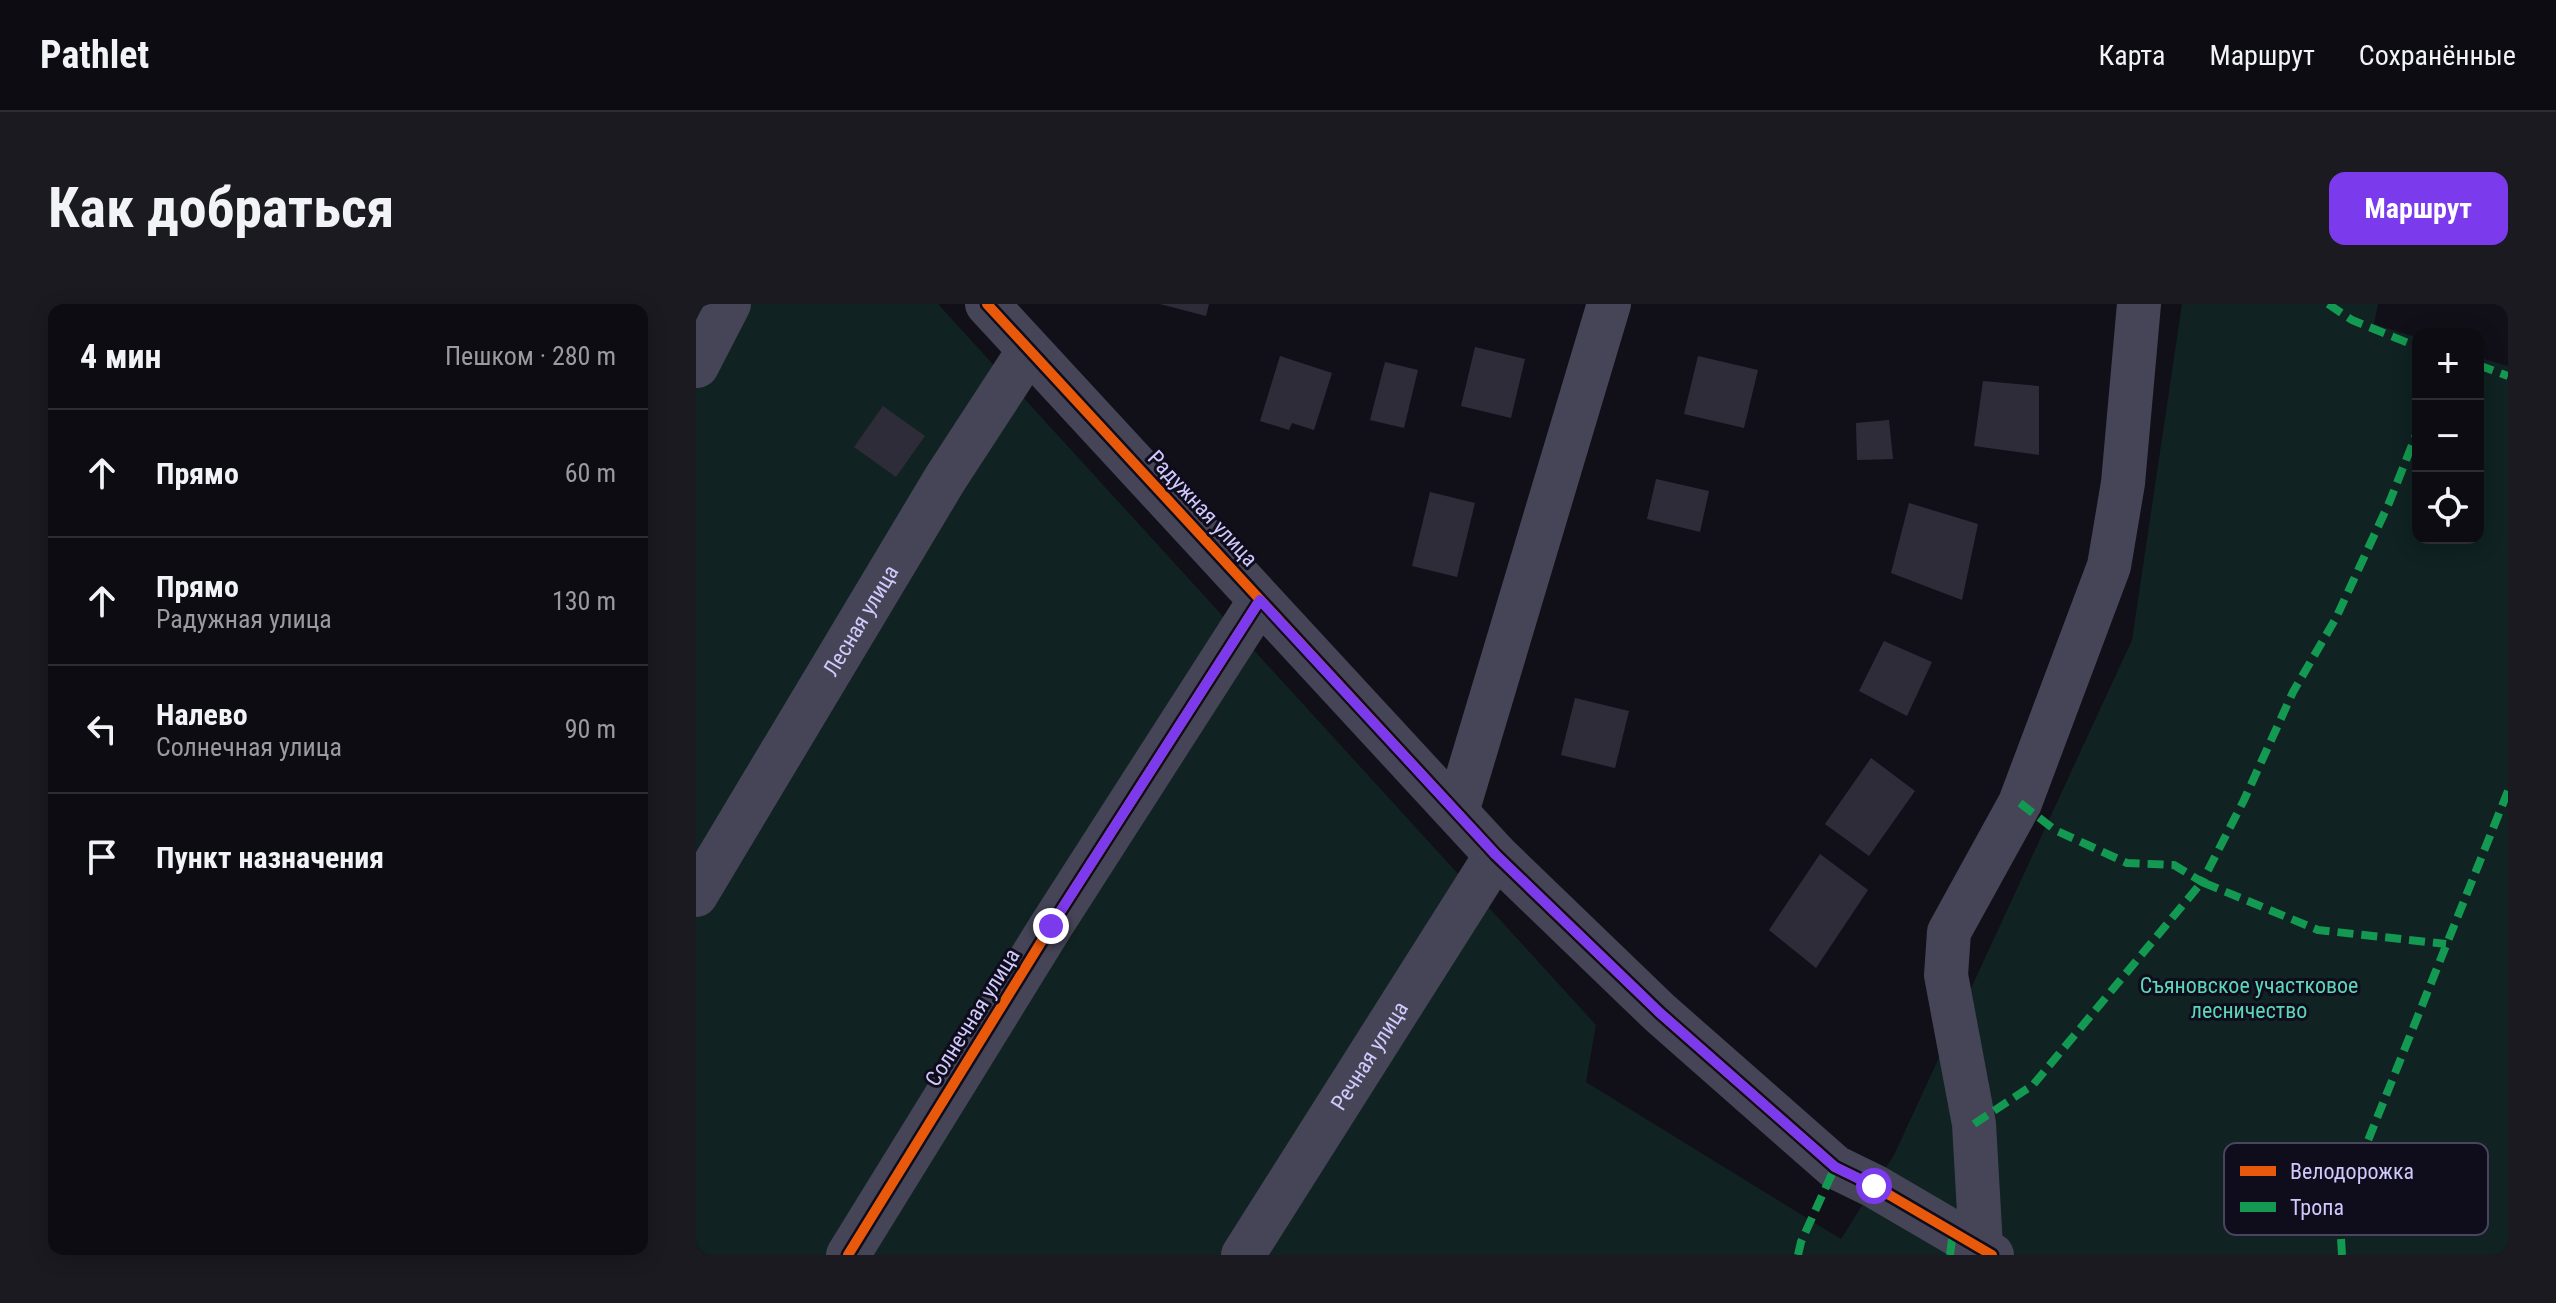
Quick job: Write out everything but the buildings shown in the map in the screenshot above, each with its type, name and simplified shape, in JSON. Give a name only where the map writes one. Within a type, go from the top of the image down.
[{"type":"street","points":[[697,366],[729,304]]},
{"type":"street","name":"Радужная улица","points":[[987,304],[1496,855],[1660,1013],[1835,1167],[1986,1251]]},
{"type":"street","points":[[1457,812],[1609,304]]},
{"type":"street","points":[[1986,1251],[1974,1124],[1946,975],[1949,932],[2020,803],[2109,566],[2123,483],[2139,304]]},
{"type":"street","name":"Лесная улица","points":[[696,895],[945,479],[1029,350]]},
{"type":"street","name":"Солнечная улица","points":[[848,1255],[1051,926],[1260,600]]},
{"type":"street","name":"Речная улица","points":[[1243,1255],[1496,855]]},
{"type":"green space","name":"Съяновское участковое лесничество","points":[[696,304],[938,304],[1596,1025],[1586,1082],[1841,1239],[1894,1155],[2132,640],[2182,304],[2378,304],[2374,324],[2412,336],[2412,544],[2484,544],[2484,359],[2508,366],[2508,1255],[696,1255]]},
{"type":"marked path","points":[[2328,304],[2352,320],[2412,345]]},
{"type":"marked path","points":[[2484,367],[2508,376]]},
{"type":"marked path","points":[[2020,803],[2055,830],[2127,863],[2174,865],[2202,882],[2244,800],[2293,692],[2336,618],[2412,445]]},
{"type":"marked path","points":[[2367,1143],[2508,791]]},
{"type":"marked path","points":[[1974,1124],[2033,1085],[2202,882],[2318,930],[2446,944]]},
{"type":"marked path","points":[[1798,1255],[1835,1167]]},
{"type":"marked path","points":[[1950,1255],[1953,1231]]},
{"type":"marked path","points":[[2341,1235],[2342,1255]]},
{"type":"cycle path","points":[[987,304],[1496,855],[1660,1013],[1835,1167],[1874,1186],[1992,1255]]},
{"type":"cycle path","points":[[848,1255],[1051,926],[1260,600]]},
{"type":"route","points":[[1051,926],[1260,600],[1496,855],[1660,1013],[1835,1167],[1874,1186]]}]
